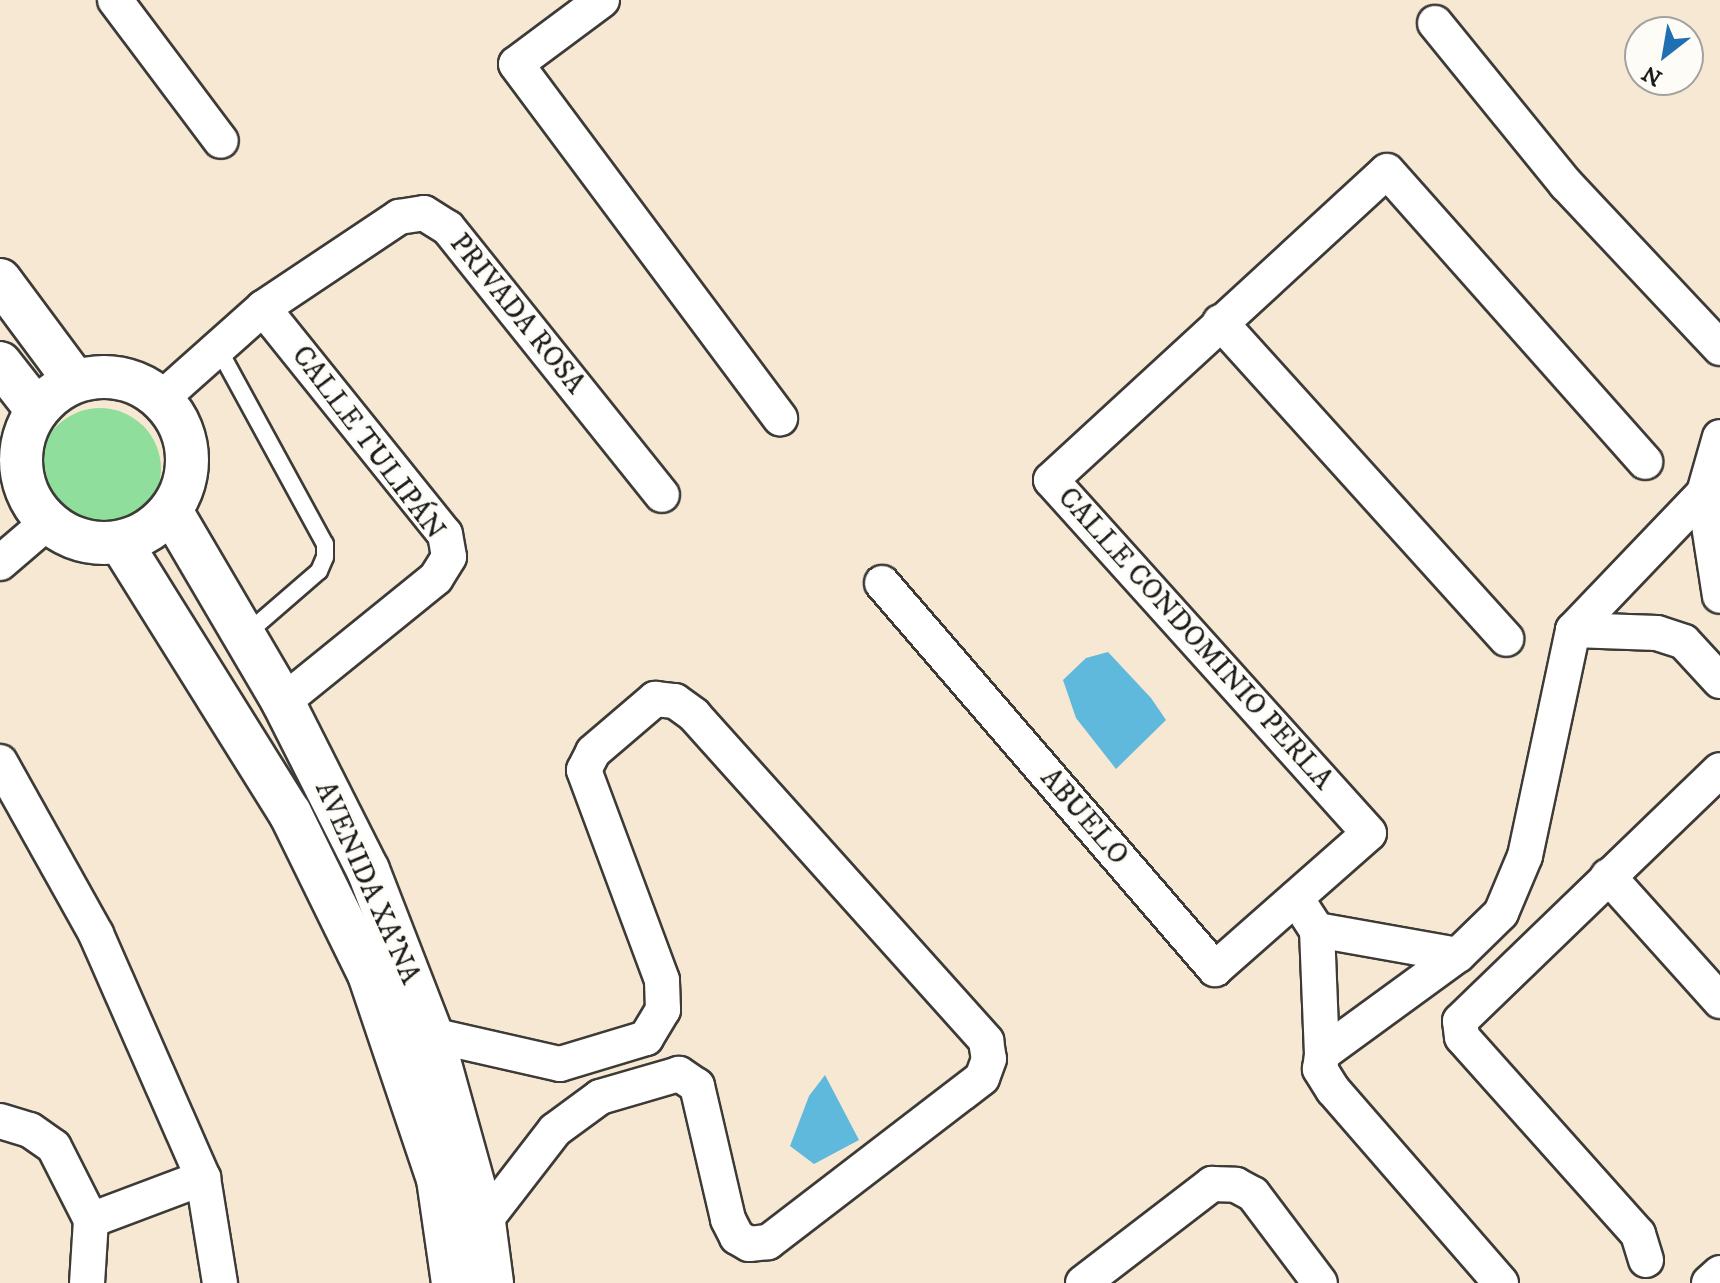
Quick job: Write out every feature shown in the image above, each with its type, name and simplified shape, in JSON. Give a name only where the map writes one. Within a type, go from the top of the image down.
[{"type":"street","points":[[115,0],[221,141]]},
{"type":"street","points":[[602,0],[516,64],[780,418]]},
{"type":"street","points":[[1435,23],[1566,184],[1720,348]]},
{"type":"street","name":"CALLE CONDOMINIO PERLA","points":[[1296,898],[1369,833],[1051,480],[1387,171],[1645,462]]},
{"type":"street","name":"PRIVADA ROSA","points":[[161,399],[263,308],[399,217],[424,213],[448,228],[662,495]]},
{"type":"street","points":[[0,280],[75,381]]},
{"type":"street","name":"CALLE TULIPÁN","points":[[263,308],[445,534],[449,557],[436,578],[283,702]]},
{"type":"street","points":[[1220,322],[1506,639]]},
{"type":"street","points":[[0,363],[37,410]]},
{"type":"street","points":[[99,377],[132,382],[161,399],[184,433],[187,473],[171,511],[149,532],[121,543],[84,543],[49,521],[25,491],[20,449],[37,410],[50,396],[75,381],[99,377]]},
{"type":"street","points":[[1720,437],[1704,493],[1720,596]]},
{"type":"street","points":[[1322,1054],[1458,955],[1501,913],[1525,856],[1573,630],[1704,493]]},
{"type":"street","name":"AVENIDA XA'NA","points":[[171,511],[283,702],[368,870],[432,1035],[484,1222],[492,1283]]},
{"type":"street","points":[[0,563],[49,521]]},
{"type":"street","name":"AVENIDA XA'NA","points":[[121,543],[290,813],[369,974],[438,1179],[453,1283]]},
{"type":"street","name":"ABUELO","points":[[882,583],[1215,969],[1296,898]]},
{"type":"street","points":[[1573,630],[1657,633],[1684,642],[1720,681]]},
{"type":"street","points":[[432,1035],[560,1064],[646,1038],[663,1010],[662,980],[584,770],[593,752],[655,699],[675,701],[694,715],[986,1041],[989,1059],[982,1078],[768,1242],[749,1244],[737,1237],[728,1219],[697,1086],[679,1074],[600,1097],[555,1130],[484,1222]]},
{"type":"street","points":[[0,762],[96,934],[203,1178],[220,1283]]},
{"type":"street","points":[[1646,1260],[1638,1234],[1462,1037],[1460,1021],[1720,770]]},
{"type":"street","points":[[1608,876],[1720,1001]]},
{"type":"street","points":[[1296,898],[1317,930],[1320,1069],[1333,1090],[1501,1283]]},
{"type":"street","points":[[1317,930],[1458,955]]},
{"type":"street","points":[[609,1049],[620,1091]]},
{"type":"street","points":[[0,1121],[30,1130],[54,1147],[91,1220],[87,1283]]},
{"type":"street","points":[[91,1220],[203,1178]]},
{"type":"street","points":[[1083,1283],[1212,1184],[1236,1185],[1253,1194],[1320,1283]]},
{"type":"street","points":[[1709,1283],[1720,1273]]},
{"type":"lane","points":[[218,348],[325,544],[325,557],[319,571],[244,636]]},
{"type":"green space","points":[[100,408],[123,413],[143,426],[156,446],[161,469],[156,492],[143,512],[123,525],[100,530],[77,525],[57,512],[44,492],[39,469],[44,446],[57,426],[77,413]]},
{"type":"water","points":[[1108,652],[1151,698],[1166,720],[1116,769],[1076,718],[1063,680],[1086,658]]},
{"type":"water","points":[[825,1075],[859,1140],[814,1164],[790,1146],[809,1096]]}]
